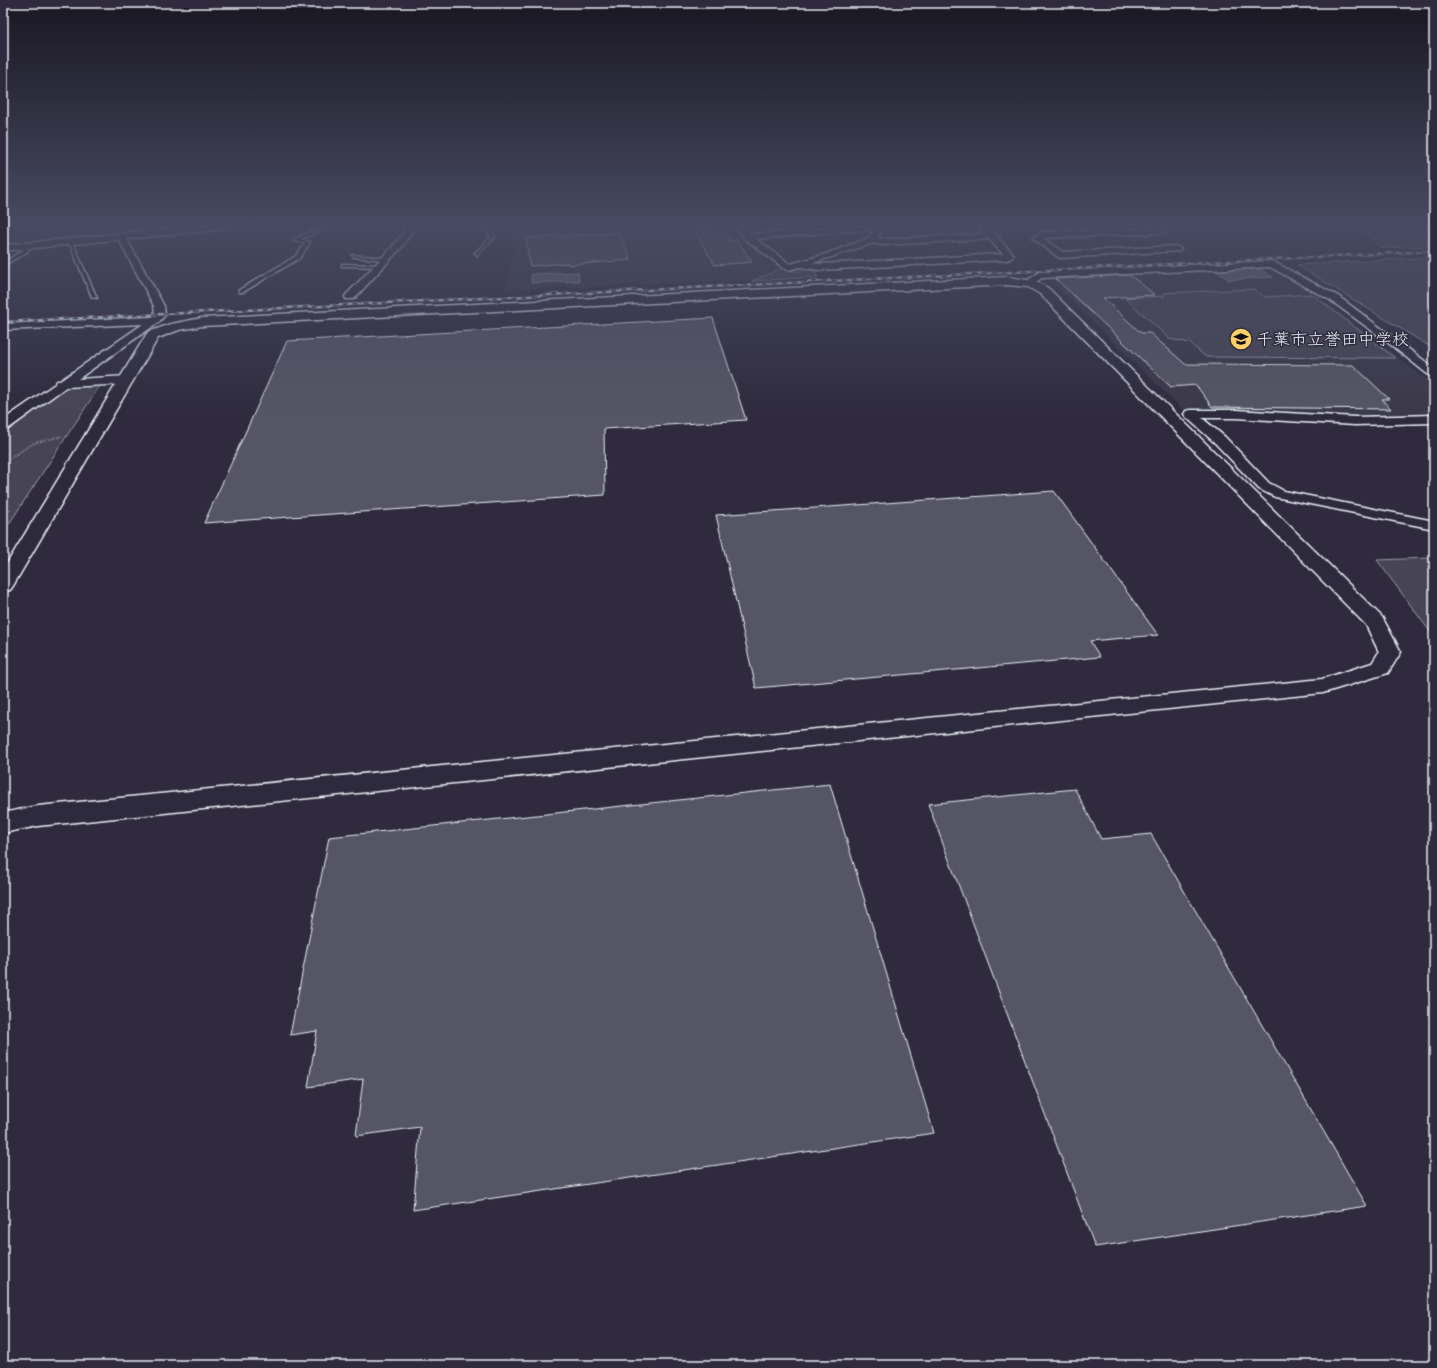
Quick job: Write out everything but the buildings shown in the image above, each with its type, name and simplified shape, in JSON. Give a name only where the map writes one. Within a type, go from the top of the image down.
[{"type":"street","points":[[3,426],[155,320],[160,315],[159,306],[150,290]]},
{"type":"street","points":[[350,297],[357,290]]},
{"type":"street","points":[[3,586],[153,335],[176,327],[202,322],[833,290]]},
{"type":"street","points":[[3,823],[38,816],[1323,686],[1380,668],[1390,652],[1375,622],[1041,290]]},
{"type":"street","points":[[1319,290],[1334,298],[1386,336],[1434,374]]},
{"type":"street","points":[[3,327],[155,320]]},
{"type":"street","points":[[62,384],[126,380]]},
{"type":"street","points":[[1434,419],[1355,421],[1236,414],[1190,414],[1220,440],[1264,486],[1273,491],[1280,494],[1434,525]]},
{"type":"lane","points":[[92,290],[95,297]]},
{"type":"path","points":[[3,462],[34,443],[62,436]]},
{"type":"path","points":[[3,510],[11,510]]},
{"type":"shaded area","name":"千葉市立誉田中学校","points":[[1060,290],[1309,290],[1434,385],[1434,417],[1350,417],[1190,411],[1182,409]]},
{"type":"shaded area","points":[[1254,290],[1265,297],[1312,294],[1395,358],[1206,357],[1190,343],[1170,339],[1125,298],[1165,296],[1162,293]]},
{"type":"shaded area","points":[[1338,290],[1434,290],[1434,349]]},
{"type":"shaded area","points":[[101,384],[3,533],[3,430],[59,389],[68,386]]},
{"type":"shaded area","points":[[1434,559],[1434,637],[1377,560]]},
{"type":"railway","points":[[3,322],[651,290]]},
{"type":"place","name":"千葉市立誉田中学校","points":[[1241,339]]}]
